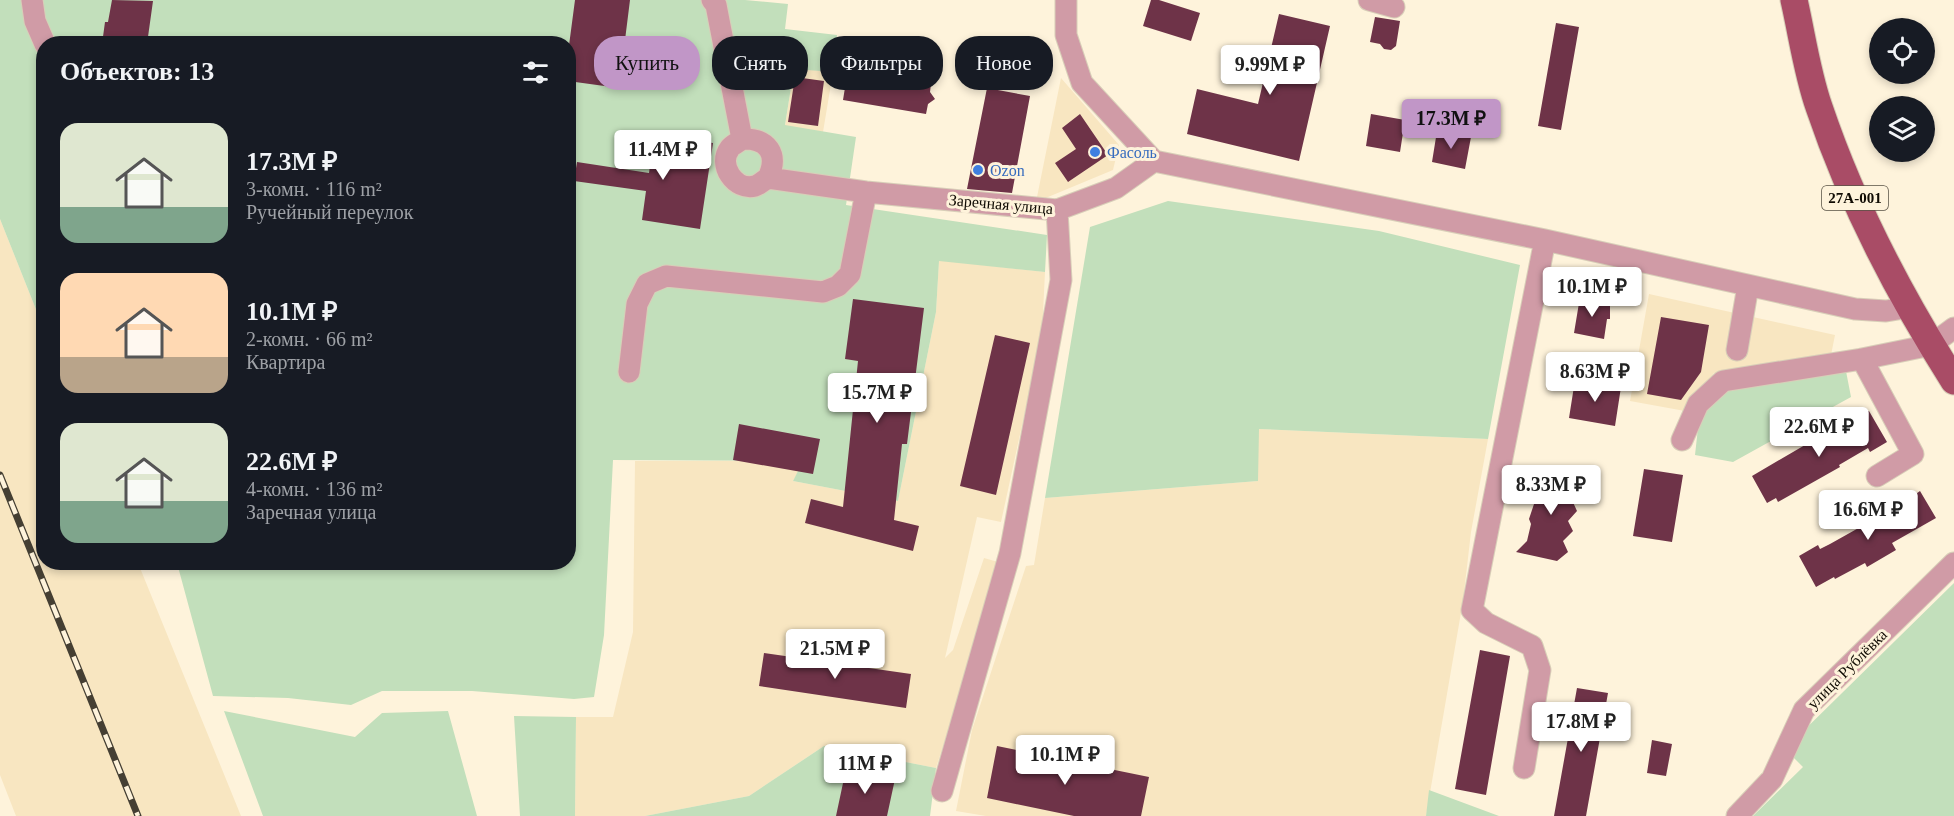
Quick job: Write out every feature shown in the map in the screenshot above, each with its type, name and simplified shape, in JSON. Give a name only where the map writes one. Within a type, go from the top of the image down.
[{"type":"main road","name":"27А-001","points":[[1794,0],[1818,105],[1859,210],[1931,345],[1954,381]]},
{"type":"street","points":[[32,0],[34,21],[41,36]]},
{"type":"street","points":[[712,0],[716,5],[742,139],[754,139],[765,144],[772,154],[773,167],[768,178]]},
{"type":"street","points":[[1066,0],[1066,35],[1082,83],[1154,161],[1545,240],[1855,309],[1887,311],[1911,307]]},
{"type":"street","points":[[1369,0],[1394,6]]},
{"type":"street","name":"Заречная улица","points":[[742,139],[730,148],[725,161],[729,176],[741,184],[755,186],[768,178],[866,192],[1057,210],[1116,188],[1154,161]]},
{"type":"street","points":[[629,372],[637,304],[647,284],[666,276],[823,292],[838,286],[849,274],[866,192]]},
{"type":"street","points":[[942,791],[1010,553],[1061,280],[1057,210]]},
{"type":"street","points":[[1524,768],[1540,670],[1535,654],[1532,646],[1486,623],[1472,610],[1545,240]]},
{"type":"street","points":[[1737,350],[1748,286]]},
{"type":"street","points":[[1682,440],[1698,404],[1723,381],[1862,359],[1931,345],[1954,328]]},
{"type":"street","points":[[1862,359],[1913,454],[1877,476]]},
{"type":"street","name":"улица Рублёвка","points":[[1737,816],[1772,779],[1804,710],[1954,563]]},
{"type":"shaded area","points":[[808,69],[820,71],[820,90],[830,90],[823,132],[785,126],[791,90],[808,90]]},
{"type":"shaded area","points":[[1061,78],[1119,145],[1113,170],[1036,202]]},
{"type":"shaded area","points":[[0,219],[36,309],[36,570],[141,570],[241,816],[16,816],[0,775]]},
{"type":"shaded area","points":[[939,260],[1045,272],[1042,333],[1001,522],[977,517],[945,658],[953,650],[984,558],[998,562],[980,629],[936,768],[824,746],[749,796],[645,816],[575,816],[576,717],[613,717],[633,632],[635,461],[804,461],[793,481],[898,501],[936,312]]},
{"type":"shaded area","points":[[1649,294],[1835,335],[1831,355],[1714,373],[1685,411],[1630,401]]},
{"type":"shaded area","points":[[1258,429],[1488,439],[1426,816],[986,816],[956,811],[972,730],[1026,566],[1034,565],[1045,498],[1258,481]]},
{"type":"green space","points":[[0,0],[745,0],[788,4],[785,29],[837,35],[820,36],[820,71],[808,70],[808,36],[712,36],[712,90],[791,90],[785,125],[856,137],[846,205],[1047,235],[1045,272],[939,261],[936,312],[898,501],[793,481],[803,461],[613,460],[604,635],[594,697],[574,699],[472,691],[382,691],[351,705],[288,698],[213,696],[179,570],[576,570],[576,36],[36,36],[36,309],[0,219]]},
{"type":"green space","points":[[1168,201],[1379,231],[1520,265],[1488,439],[1259,429],[1258,481],[1045,498],[1090,227]]},
{"type":"green space","points":[[1845,366],[1851,397],[1733,462],[1695,455],[1698,428],[1706,408],[1724,391]]},
{"type":"green space","points":[[1954,583],[1954,816],[1753,816],[1803,767],[1785,749]]},
{"type":"green space","points":[[224,711],[355,737],[382,713],[448,711],[477,816],[263,816]]},
{"type":"green space","points":[[514,716],[576,717],[575,816],[520,816]]},
{"type":"green space","points":[[824,746],[936,768],[930,816],[645,816],[749,796]]},
{"type":"green space","points":[[1429,790],[1499,816],[1426,816]]},
{"type":"building","points":[[112,0],[153,1],[148,36],[103,36],[105,22],[108,22]]},
{"type":"building","points":[[575,0],[630,0],[626,36],[594,36],[594,85],[576,82],[576,36],[570,36]]},
{"type":"building","points":[[1151,0],[1159,0],[1200,13],[1191,41],[1143,26]]},
{"type":"building","points":[[1279,14],[1330,26],[1299,161],[1187,134],[1197,89],[1258,104]]},
{"type":"building","points":[[1375,17],[1400,21],[1396,46],[1391,50],[1370,42]]},
{"type":"building","points":[[1556,23],[1579,27],[1561,130],[1538,126]]},
{"type":"building","points":[[808,79],[820,80],[820,90],[823,90],[818,126],[788,122],[793,90],[808,90]]},
{"type":"building","points":[[845,90],[930,90],[935,99],[928,104],[926,114],[843,100]]},
{"type":"building","points":[[987,90],[1030,96],[1012,193],[967,189]]},
{"type":"building","points":[[1080,114],[1108,155],[1068,182],[1055,163],[1076,149],[1062,128]]},
{"type":"building","points":[[1371,114],[1405,120],[1400,152],[1366,146]]},
{"type":"building","points":[[1437,131],[1471,137],[1465,169],[1432,162]]},
{"type":"building","points":[[654,135],[713,143],[700,229],[642,220],[646,191],[576,181],[577,162],[649,173]]},
{"type":"building","points":[[1580,297],[1610,303],[1610,319],[1607,319],[1604,339],[1574,333]]},
{"type":"building","points":[[853,299],[924,308],[907,444],[902,444],[894,520],[919,526],[913,551],[805,523],[811,499],[843,507],[858,361],[845,359]]},
{"type":"building","points":[[1661,317],[1709,325],[1701,372],[1681,400],[1647,394]]},
{"type":"building","points":[[995,335],[1030,343],[996,495],[960,486]]},
{"type":"building","points":[[1575,380],[1621,387],[1615,426],[1569,418]]},
{"type":"building","points":[[1869,411],[1887,442],[1870,452],[1868,448],[1839,465],[1840,467],[1778,502],[1776,498],[1767,503],[1752,476]]},
{"type":"building","points":[[739,424],[820,439],[813,474],[733,460]]},
{"type":"building","points":[[1533,469],[1577,478],[1581,491],[1572,500],[1577,511],[1568,521],[1573,531],[1563,541],[1568,552],[1557,561],[1516,552],[1527,541],[1531,524],[1529,519],[1541,483]]},
{"type":"building","points":[[1644,469],[1683,475],[1672,542],[1633,536]]},
{"type":"building","points":[[1920,491],[1936,518],[1892,543],[1896,550],[1867,567],[1865,563],[1816,587],[1799,556],[1818,545],[1820,549],[1830,544],[1896,507],[1893,503],[1910,492],[1913,496]]},
{"type":"building","points":[[1480,650],[1510,656],[1486,795],[1455,789]]},
{"type":"building","points":[[764,653],[911,674],[906,708],[759,686]]},
{"type":"building","points":[[1577,688],[1608,693],[1586,816],[1554,816]]},
{"type":"building","points":[[1652,740],[1672,744],[1666,776],[1647,773]]},
{"type":"building","points":[[997,746],[1149,777],[1141,816],[1074,816],[987,798]]},
{"type":"building","points":[[846,769],[895,779],[887,816],[836,816]]},
{"type":"railway","points":[[0,475],[36,564]]},
{"type":"railway","points":[[38,570],[138,816]]},
{"type":"place","name":"Фасоль","points":[[1095,152]]},
{"type":"place","name":"Ozon","points":[[978,170]]}]
